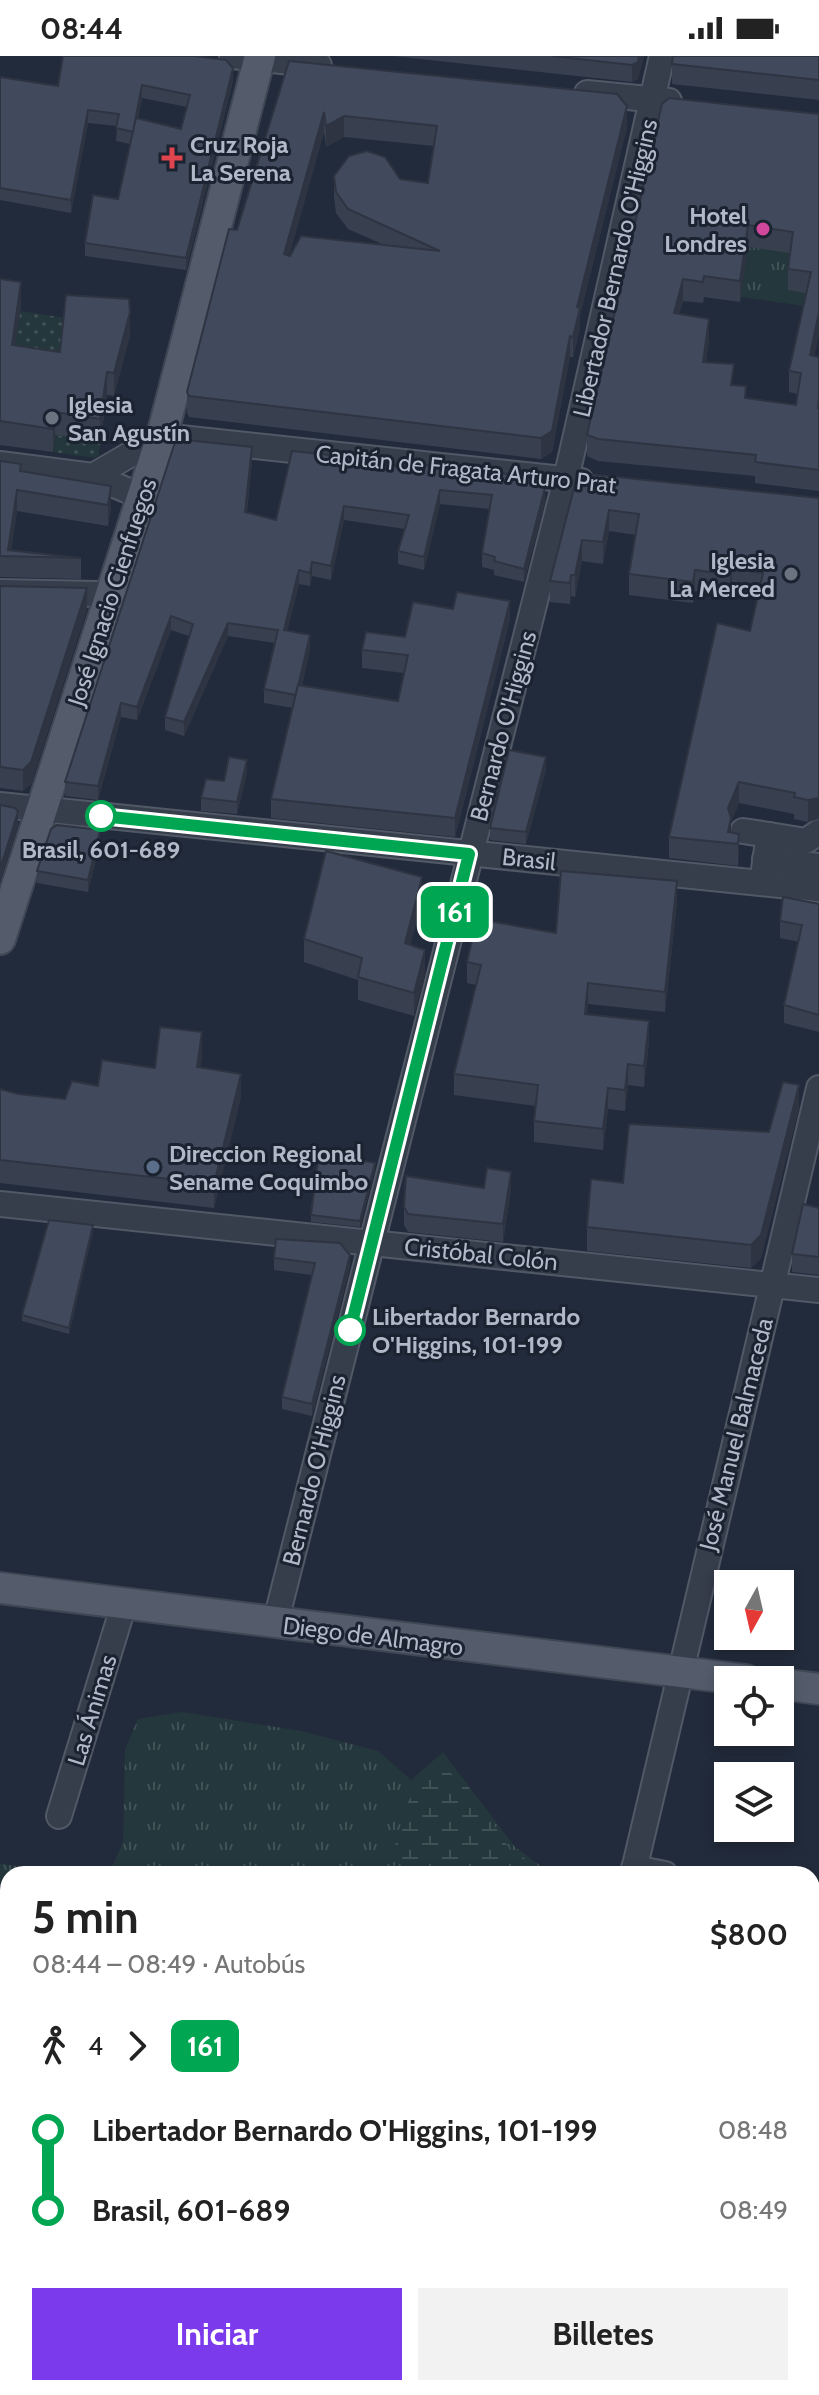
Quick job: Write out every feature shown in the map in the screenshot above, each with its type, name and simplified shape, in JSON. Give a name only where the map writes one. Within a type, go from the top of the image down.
[{"type":"main road","name":"José Ignacio Cienfuegos","points":[[0,939],[162,436],[191,286],[250,57]]},
{"type":"main road","name":"Diego de Almagro","points":[[0,1588],[714,1676]]},
{"type":"main road","points":[[794,1686],[819,1689]]},
{"type":"street","name":"Libertador Bernardo O'Higgins","points":[[566,479],[662,56]]},
{"type":"street","points":[[250,57],[347,68]]},
{"type":"street","points":[[568,91],[693,103]]},
{"type":"street","points":[[93,476],[162,436]]},
{"type":"street","name":"Capitán de Fragata Arturo Prat","points":[[162,436],[608,484]]},
{"type":"street","points":[[0,464],[93,476],[143,497]]},
{"type":"street","name":"Bernardo O'Higgins","points":[[275,1624],[566,479]]},
{"type":"street","points":[[0,592],[97,594]]},
{"type":"street","name":"Brasil","points":[[0,805],[469,854],[819,873]]},
{"type":"street","points":[[743,831],[806,841],[819,832]]},
{"type":"street","points":[[763,871],[769,835]]},
{"type":"street","name":"José Manuel Balmaceda","points":[[634,1866],[819,1088]]},
{"type":"street","name":"Cristóbal Colón","points":[[0,1204],[819,1290]]},
{"type":"street","name":"Las Ánimas","points":[[59,1816],[124,1604]]},
{"type":"green space","points":[[804,211],[788,290],[814,294],[812,307],[741,297],[748,247],[772,250]]},
{"type":"green space","points":[[20,311],[66,318],[60,375],[12,368]]},
{"type":"green space","points":[[55,435],[100,442],[99,455],[94,458],[53,452]]},
{"type":"green space","points":[[182,1712],[301,1731],[378,1751],[411,1780],[443,1752],[515,1847],[541,1866],[112,1866],[123,1842],[125,1750],[138,1719]]},
{"type":"green space","points":[[449,1772],[468,1786],[511,1851],[538,1866],[406,1866],[395,1843],[407,1804],[423,1776]]},
{"type":"building","points":[[63,56],[194,56],[226,60],[233,68],[186,258],[85,243],[93,195],[118,199],[133,132],[116,128],[119,114],[88,110],[71,200],[0,188],[0,77],[58,86]],"holes":[[[142,85],[190,95],[181,129],[136,118],[134,128]]]},
{"type":"building","points":[[552,56],[639,56],[638,62],[632,65]]},
{"type":"building","points":[[673,56],[819,56],[819,80],[672,64]]},
{"type":"building","points":[[289,61],[617,94],[627,106],[577,307],[580,308],[573,337],[570,336],[552,431],[541,438],[189,396],[187,392],[229,229],[237,230]],"holes":[[[324,112],[326,126],[344,116],[437,126],[428,183],[400,179],[385,157],[367,151],[349,156],[334,176],[336,192],[348,209],[440,251],[301,236],[290,256],[284,254]]]},
{"type":"building","points":[[669,98],[819,114],[819,312],[810,355],[819,357],[819,470],[755,462],[756,455],[598,439],[587,435],[662,104]],"holes":[[[748,225],[793,232],[788,269],[811,272],[789,371],[801,373],[796,405],[745,398],[746,386],[731,385],[734,364],[703,362],[709,319],[674,313],[683,279],[703,282],[704,276],[740,281]]]},
{"type":"building","points":[[0,279],[21,282],[12,345],[60,352],[66,295],[129,299],[130,312],[114,373],[107,372],[100,419],[55,412],[53,429],[0,421]]},
{"type":"building","points":[[176,439],[252,447],[245,512],[276,520],[292,451],[387,461],[407,473],[409,463],[535,477],[545,488],[524,569],[494,561],[495,557],[482,553],[492,495],[440,490],[424,557],[398,551],[409,515],[344,506],[331,566],[312,562],[310,573],[299,570],[284,630],[310,635],[296,695],[264,689],[278,630],[228,623],[184,722],[165,717],[193,624],[171,616],[137,707],[121,703],[98,786],[65,782]]},
{"type":"building","points":[[0,461],[21,464],[20,471],[111,486],[108,505],[17,490],[8,550],[81,558],[0,556]]},
{"type":"building","points":[[578,473],[819,498],[819,798],[808,800],[794,797],[795,793],[739,782],[728,808],[731,818],[728,832],[739,834],[738,844],[669,837],[717,623],[750,631],[763,573],[732,569],[730,575],[695,570],[693,582],[629,574],[639,514],[609,510],[603,542],[582,540],[575,575],[571,575],[570,583],[550,581]]},
{"type":"building","points":[[0,586],[87,588],[31,762],[23,770],[0,767]]},
{"type":"building","points":[[457,592],[510,601],[455,818],[271,799],[298,685],[398,701],[408,655],[362,650],[366,632],[405,637],[413,602],[453,609]]},
{"type":"building","points":[[509,750],[546,757],[526,832],[490,828]]},
{"type":"building","points":[[229,757],[247,760],[237,802],[201,798],[206,779],[224,781]]},
{"type":"building","points":[[0,805],[15,808],[18,812],[0,869]]},
{"type":"building","points":[[57,825],[100,830],[88,880],[37,871],[51,829]]},
{"type":"building","points":[[326,851],[422,877],[405,943],[425,950],[414,993],[358,977],[362,958],[304,939]]},
{"type":"building","points":[[561,871],[677,881],[665,992],[588,983],[585,1014],[649,1021],[644,1066],[628,1064],[625,1090],[608,1088],[603,1129],[534,1121],[538,1085],[454,1074],[481,965],[467,962],[477,919],[556,933]]},
{"type":"building","points":[[783,897],[819,904],[819,1015],[784,1005],[802,925],[780,921]]},
{"type":"building","points":[[160,1027],[202,1032],[197,1067],[241,1074],[214,1184],[0,1160],[0,1089],[65,1099],[72,1081],[98,1086],[102,1060],[155,1068]]},
{"type":"building","points":[[783,1082],[799,1085],[761,1235],[751,1245],[587,1227],[591,1179],[623,1183],[629,1124],[769,1132]]},
{"type":"building","points":[[319,1152],[375,1163],[360,1221],[311,1215]]},
{"type":"building","points":[[487,1168],[511,1172],[503,1224],[408,1214],[404,1207],[406,1176],[484,1188]]},
{"type":"building","points":[[803,1204],[819,1208],[819,1257],[792,1254]]},
{"type":"building","points":[[49,1220],[93,1225],[69,1328],[22,1315]]},
{"type":"building","points":[[276,1239],[340,1243],[350,1255],[312,1404],[282,1397],[315,1263],[274,1258]]},
{"type":"bus line","name":"161","points":[[101,816],[469,854],[350,1330]]},
{"type":"place","name":"Cruz Roja La Serena","points":[[172,158]]},
{"type":"place","name":"Hotel Londres","points":[[763,229]]},
{"type":"place","name":"Iglesia San Agustín","points":[[52,418]]},
{"type":"place","name":"Iglesia La Merced","points":[[791,574]]},
{"type":"place","name":"Brasil, 601-689","points":[[101,816]]},
{"type":"place","name":"Direccion Regional Sename Coquimbo","points":[[153,1167]]},
{"type":"place","name":"Libertador Bernardo O'Higgins, 101-199","points":[[350,1330]]}]
